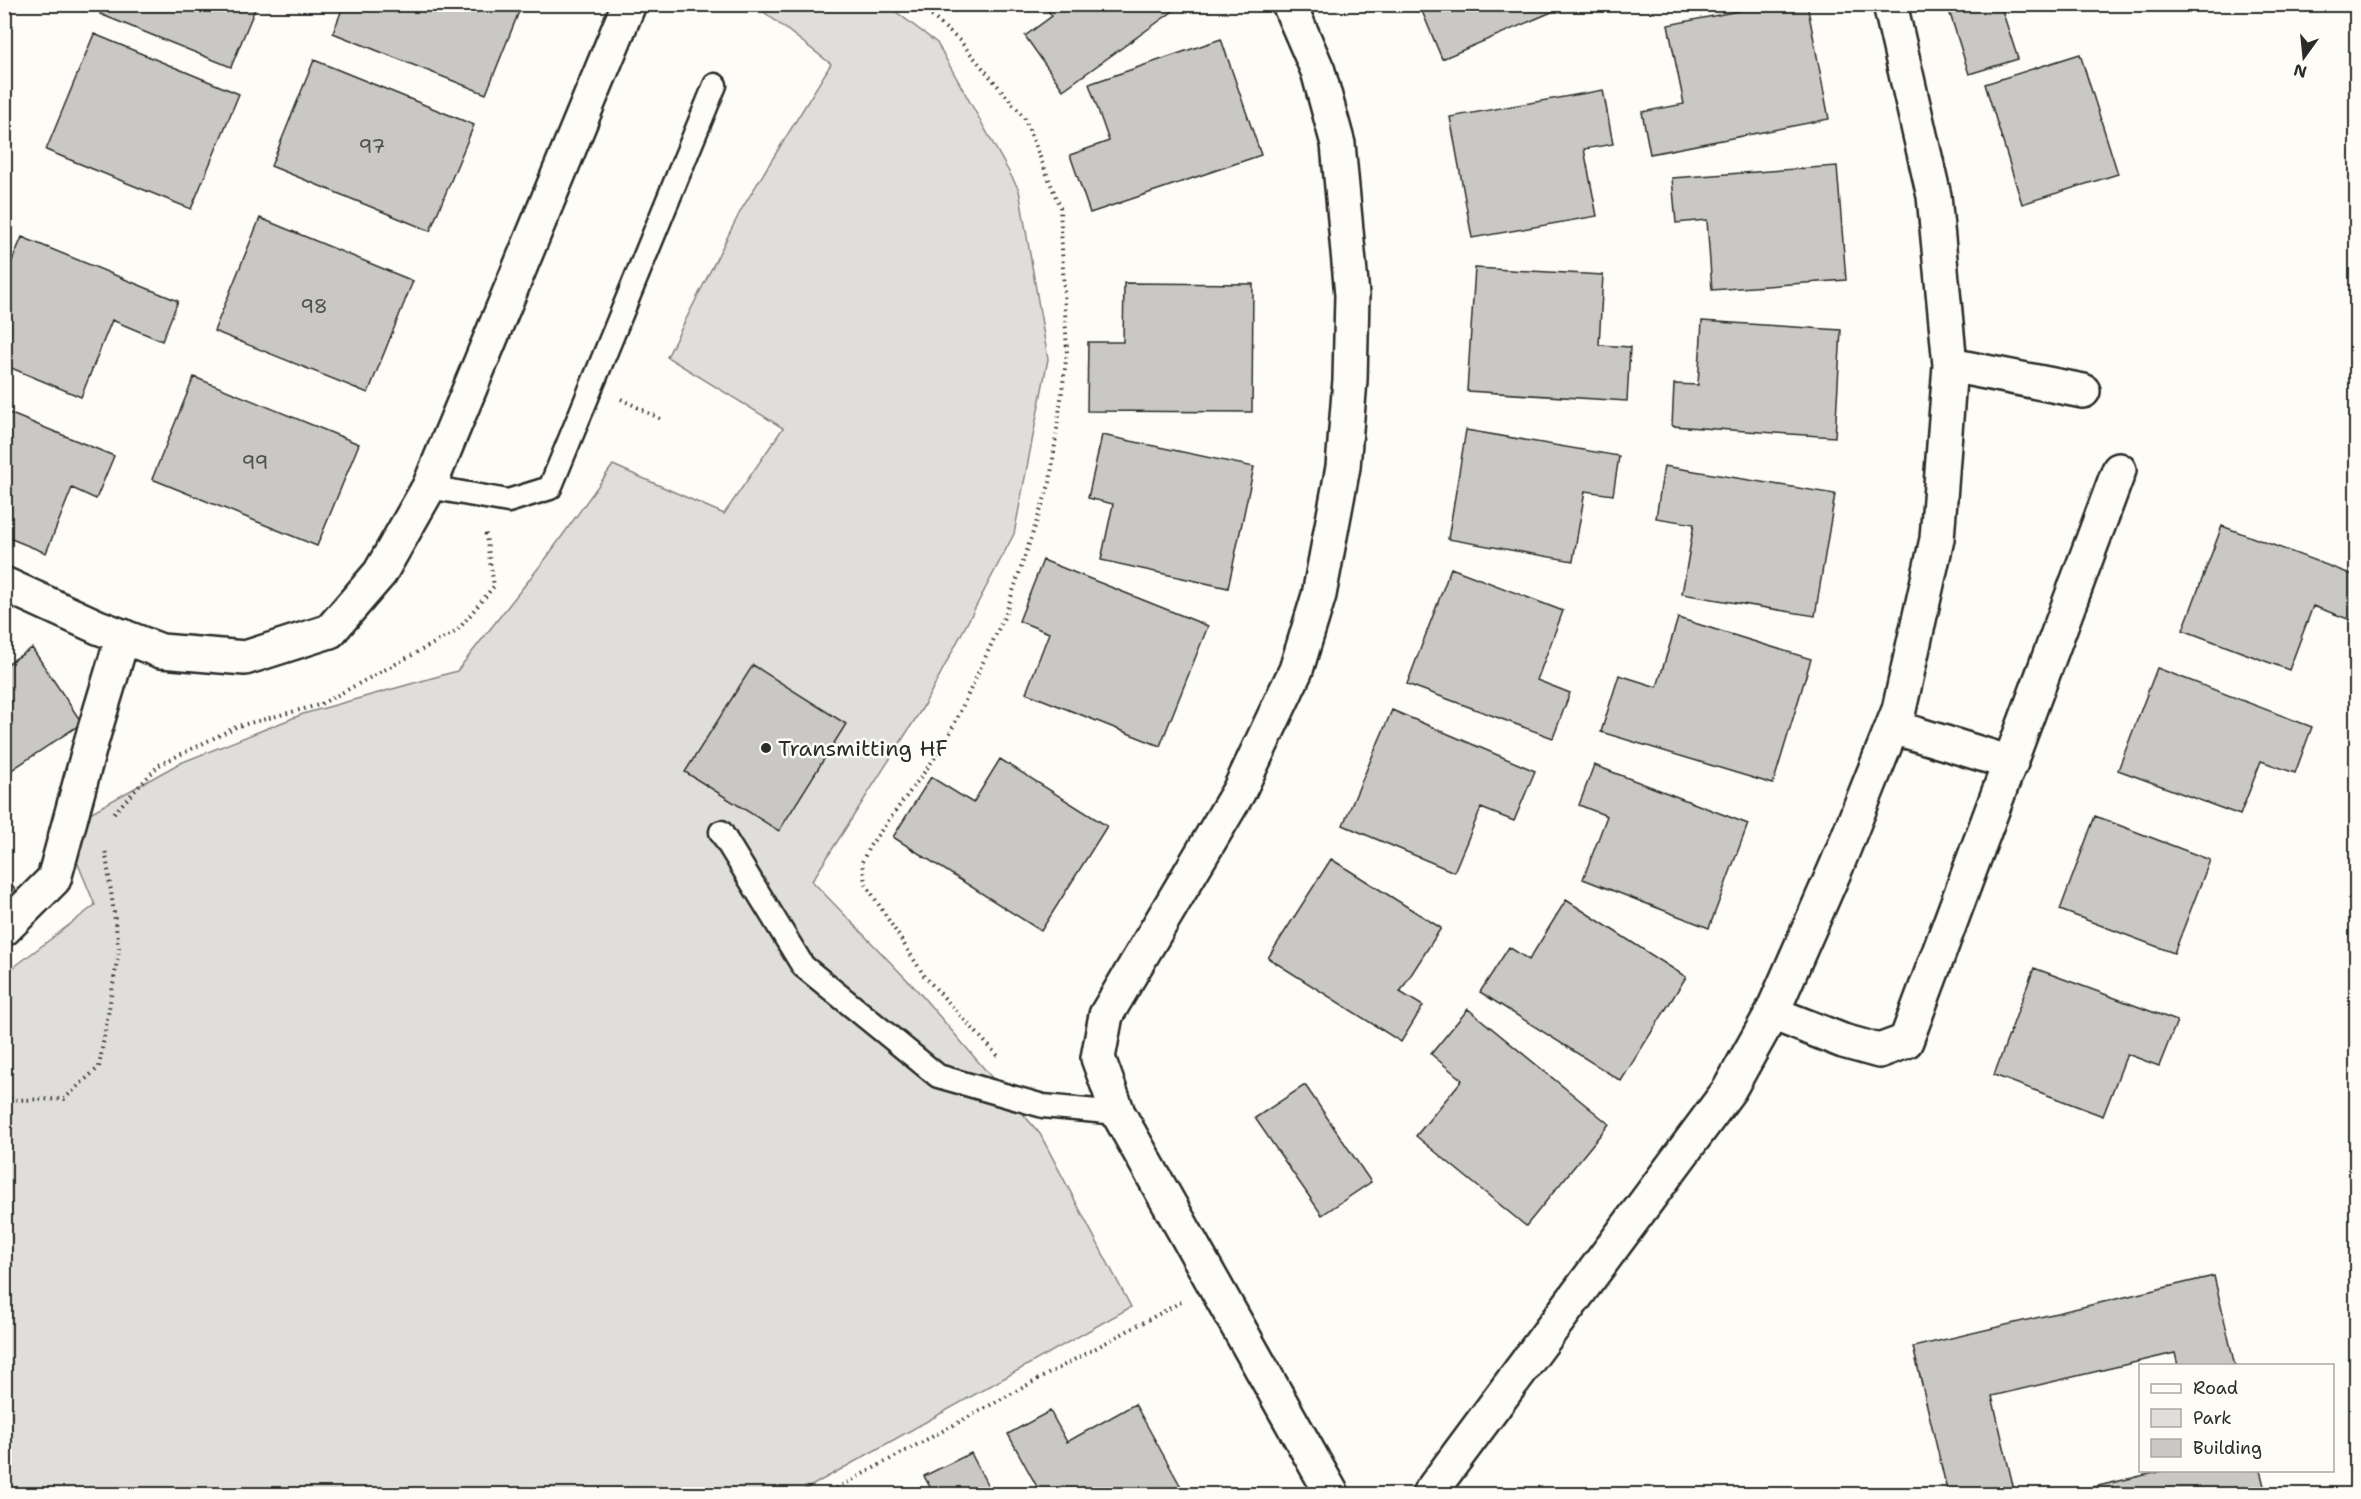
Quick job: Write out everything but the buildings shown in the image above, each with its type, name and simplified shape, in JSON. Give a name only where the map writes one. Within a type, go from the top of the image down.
[{"type":"street","points":[[4,584],[161,651],[245,658],[330,631],[381,573],[429,487],[629,4]]},
{"type":"street","points":[[1289,4],[1318,71],[1338,144],[1352,295],[1350,380],[1343,467],[1319,595],[1292,680],[1239,791],[1106,1015],[1098,1058],[1118,1113],[1332,1494]]},
{"type":"street","points":[[1429,1494],[1729,1090],[1772,1013],[1837,865],[1899,710],[1937,539],[1950,364],[1934,196],[1890,4]]},
{"type":"street","points":[[1950,364],[2084,391]]},
{"type":"street","points":[[1772,1013],[1843,1041],[1879,1051],[1906,1041],[2119,470]]},
{"type":"street","points":[[4,929],[54,879],[92,738],[123,636]]},
{"type":"street","points":[[1893,727],[2011,763]]},
{"type":"lane","points":[[429,487],[508,501],[550,488],[715,85]]},
{"type":"lane","points":[[721,832],[803,966],[938,1076],[1043,1106],[1118,1113]]},
{"type":"path","points":[[918,4],[960,41],[1024,117],[1060,207],[1067,352],[1050,482],[1005,615],[945,744],[869,846],[862,862],[866,883],[925,977],[1004,1063]]},
{"type":"path","points":[[592,385],[661,419]]},
{"type":"path","points":[[826,1494],[1215,1284]]},
{"type":"green space","points":[[755,5],[887,5],[937,43],[1019,190],[1048,359],[1014,534],[923,707],[812,881],[917,990],[1040,1134],[1131,1307],[797,1494],[5,1494],[5,974],[95,905],[63,828],[178,764],[303,714],[457,671],[547,557],[613,465],[724,514],[783,428],[667,357],[741,210],[831,64]]},
{"type":"place","name":"Transmitting HF","points":[[766,748]]}]
